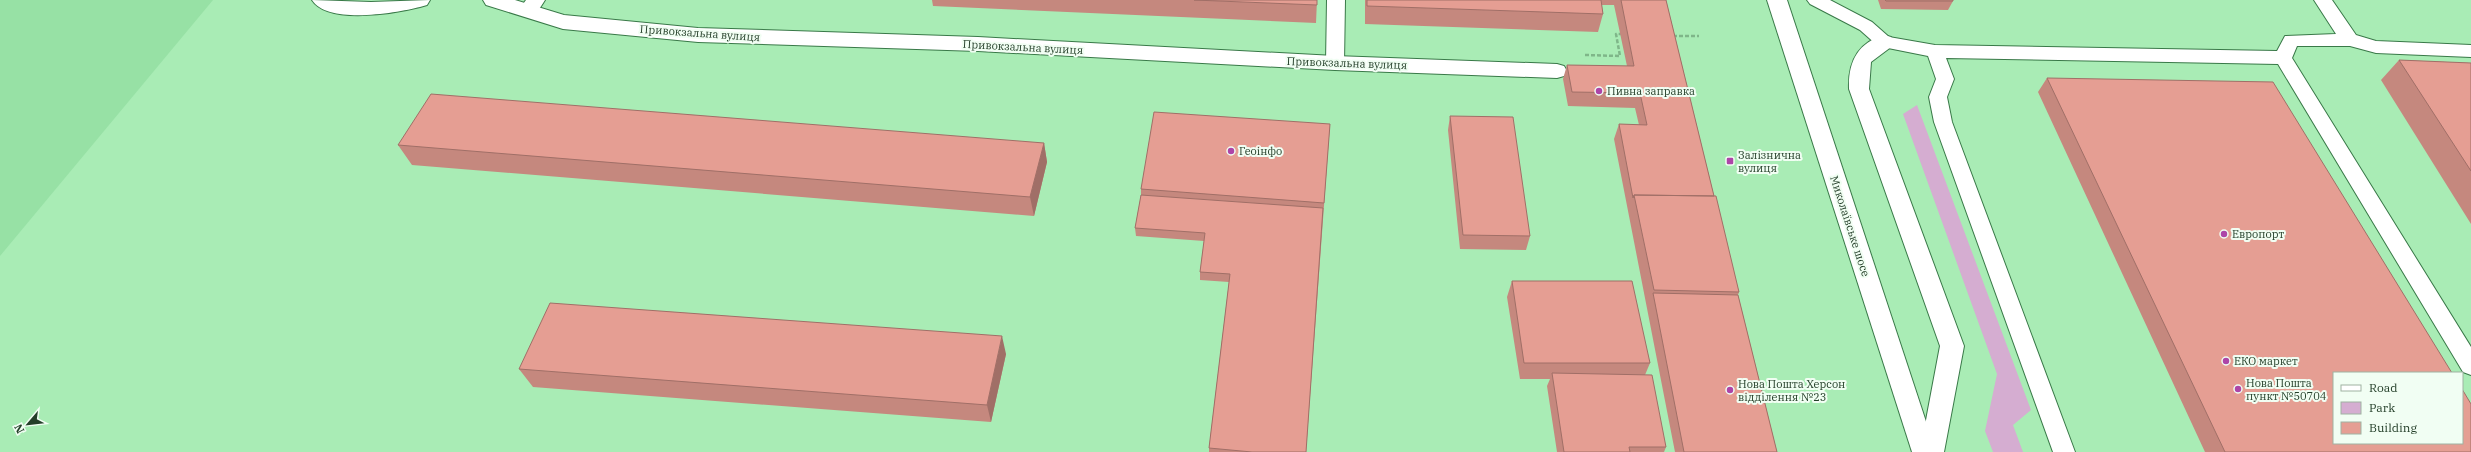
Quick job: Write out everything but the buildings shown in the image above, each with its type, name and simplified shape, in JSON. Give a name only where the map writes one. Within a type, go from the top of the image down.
[{"type":"street","points":[[322,0],[335,6],[362,10],[394,7],[420,0]]},
{"type":"street","name":"Привокзальна вулиця","points":[[493,0],[531,5],[563,22],[698,35],[978,44],[1335,63],[1557,70]]},
{"type":"street","name":"Миколаївське шосе","points":[[1777,0],[1924,452]]},
{"type":"street","points":[[1884,42],[1861,58],[1857,70],[1859,89],[1952,346],[1932,452]]},
{"type":"lane","points":[[1335,63],[1336,0]]},
{"type":"lane","points":[[1816,0],[1866,26],[1884,42],[1935,50],[2283,58]]},
{"type":"lane","points":[[2323,0],[2350,40]]},
{"type":"lane","points":[[2283,58],[2291,40],[2350,40],[2376,47],[2471,51]]},
{"type":"lane","points":[[1935,50],[1945,79],[1938,97],[1943,122],[2064,452]]},
{"type":"lane","points":[[2283,58],[2471,366]]},
{"type":"path","points":[[1557,70],[1582,55],[1620,56],[1616,34],[1631,34]]},
{"type":"path","points":[[1669,36],[1699,36]]},
{"type":"shaded area","points":[[0,0],[213,0],[0,256]]},
{"type":"green space","points":[[1917,105],[2031,410],[2013,425],[2023,452],[1993,452],[1985,431],[1997,374],[1903,114]]},
{"type":"place","name":"Пивна заправка","points":[[1599,91]]},
{"type":"place","name":"Геоінфо","points":[[1231,151]]},
{"type":"place","name":"Залізнична вулиця","points":[[1730,161]]},
{"type":"place","name":"Европорт","points":[[2224,234]]},
{"type":"place","name":"ЕКО маркет","points":[[2226,361]]},
{"type":"place","name":"Нова Пошта пункт №50704","points":[[2238,389]]},
{"type":"place","name":"Нова Пошта Херсон відділення №23","points":[[1730,390]]}]
